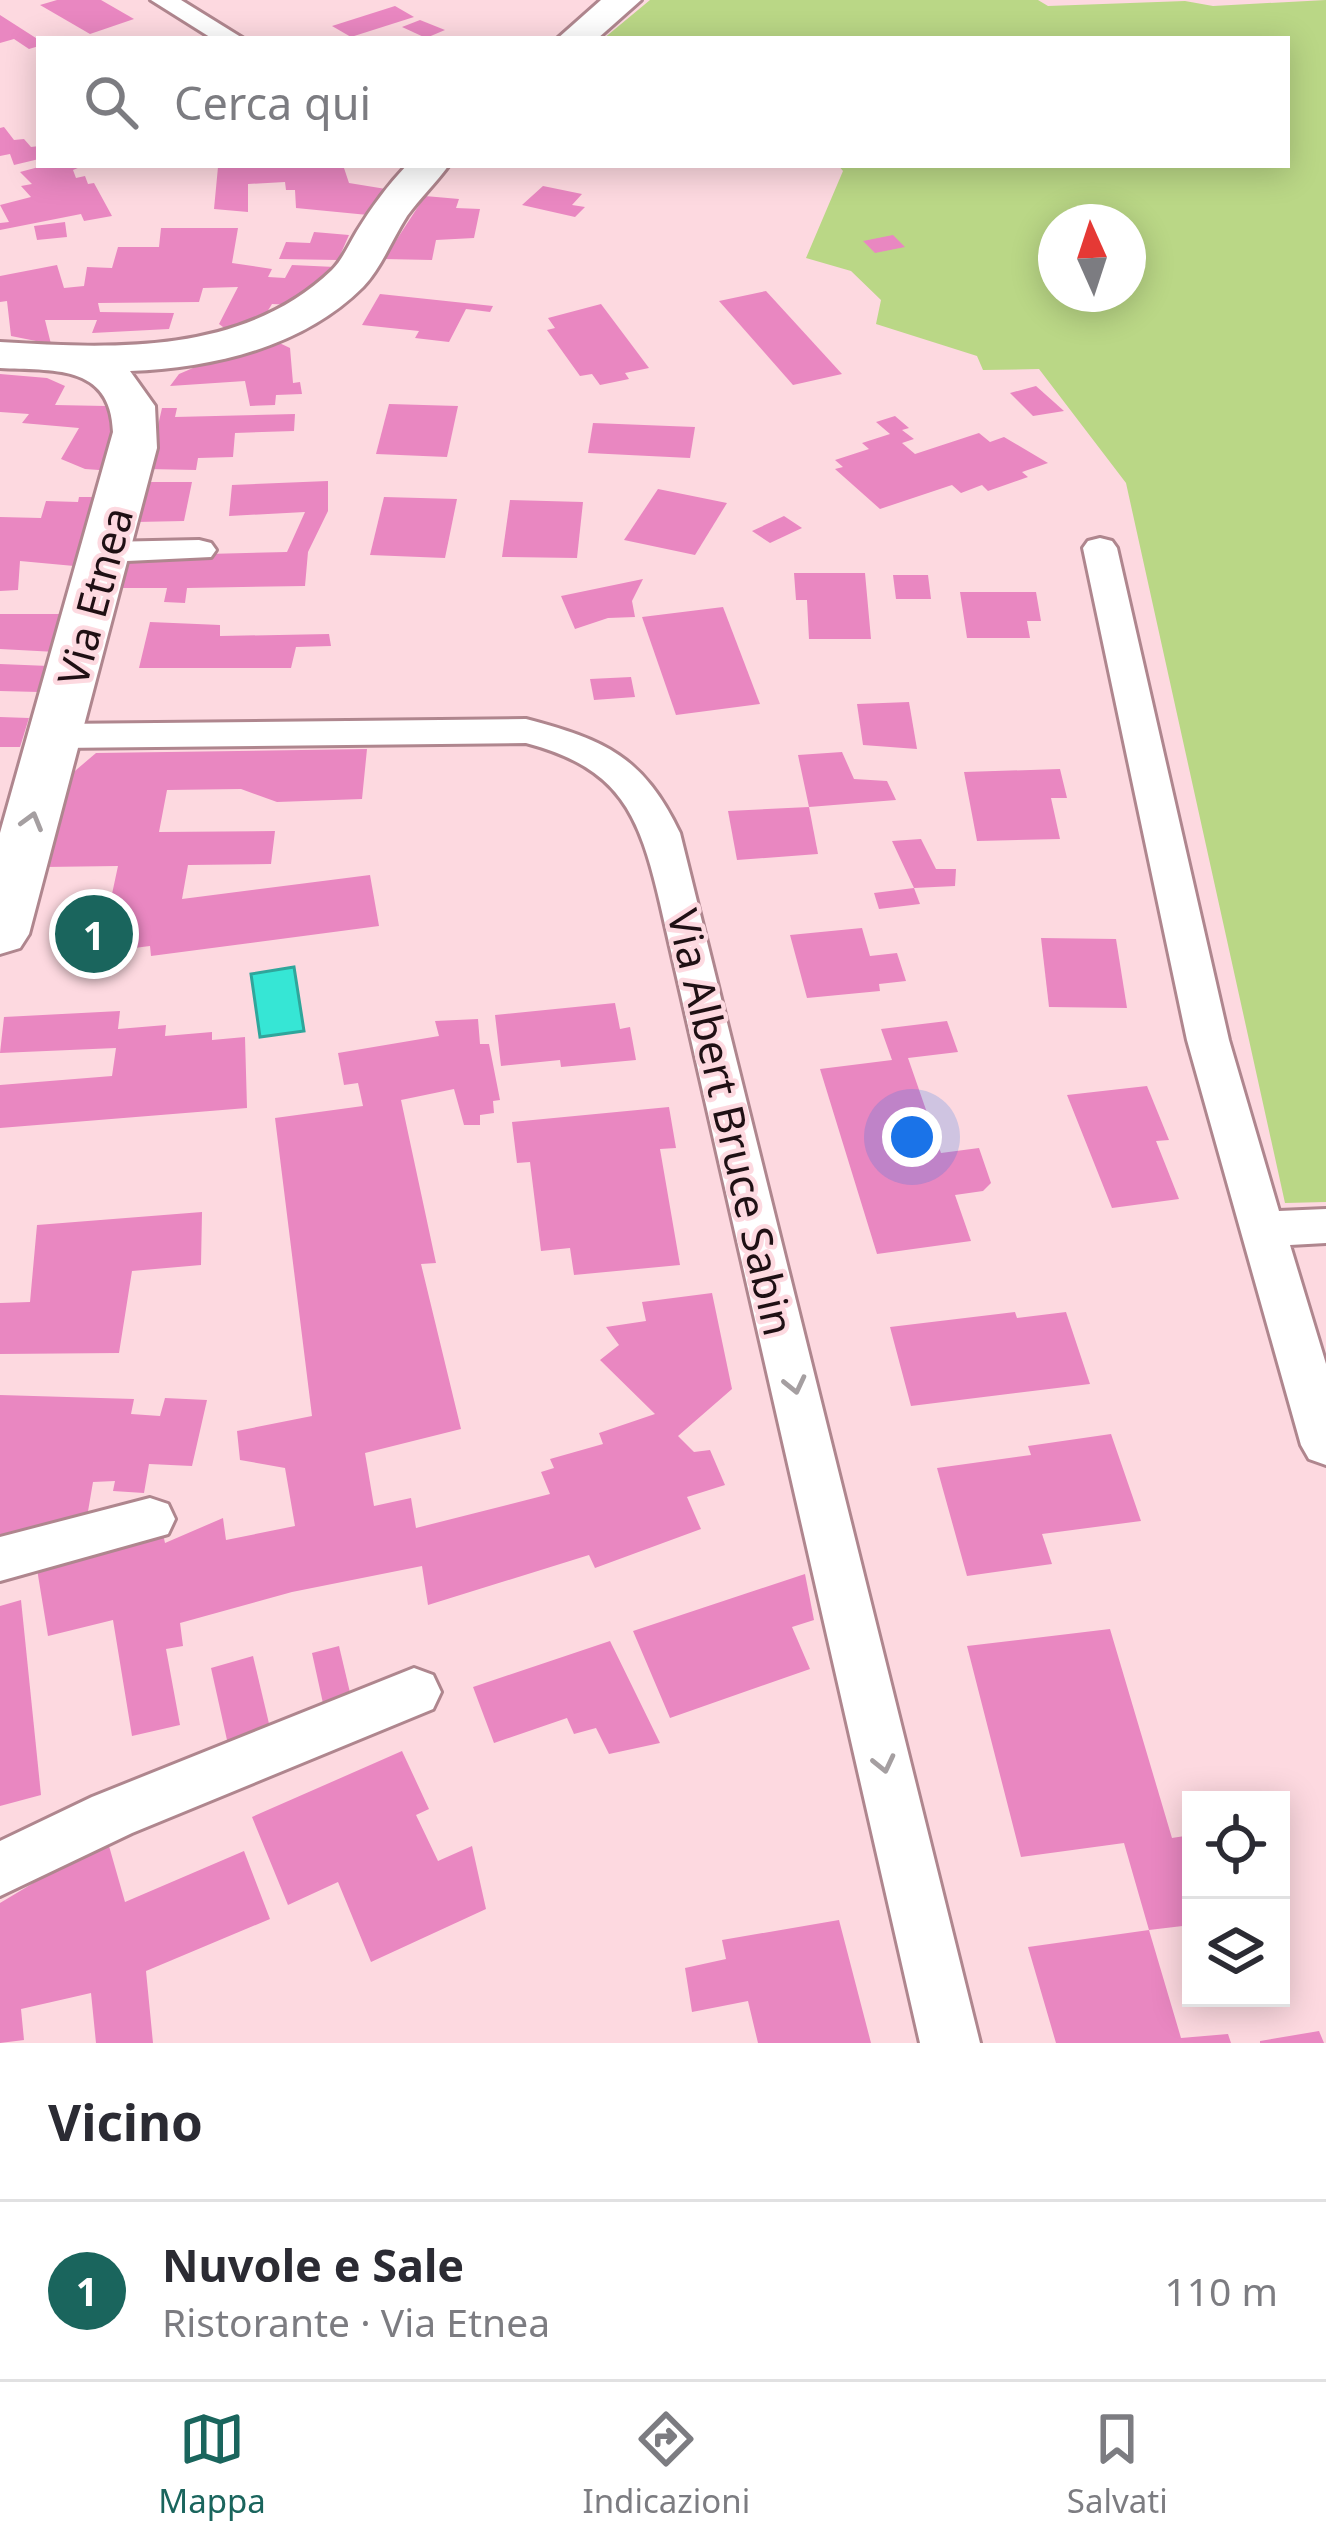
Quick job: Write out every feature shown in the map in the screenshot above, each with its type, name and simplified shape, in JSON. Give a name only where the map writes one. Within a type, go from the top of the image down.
[{"type":"main road","points":[[579,36],[623,0]]},
{"type":"main road","points":[[0,355],[87,362],[177,357],[275,327],[322,304],[353,273],[380,227],[427,168]]},
{"type":"main road","name":"Via Etnea","points":[[0,934],[57,736],[139,416],[156,378],[177,357]]},
{"type":"main road","points":[[87,362],[118,380],[139,416]]},
{"type":"street","points":[[163,0],[226,36]]},
{"type":"street","points":[[1100,548],[1208,1040],[1326,1445]]},
{"type":"street","points":[[106,552],[199,550]]},
{"type":"street","name":"Via Albert Bruce Sabin","points":[[57,736],[526,730],[567,739],[621,769],[652,808],[690,944],[950,2043]]},
{"type":"street","points":[[1262,1229],[1326,1226]]},
{"type":"street","points":[[0,1559],[150,1519]]},
{"type":"street","points":[[0,1869],[112,1815],[414,1692]]},
{"type":"green space","points":[[650,0],[1038,0],[1048,6],[1185,1],[1213,6],[1326,0],[1326,1202],[1285,1203],[1126,483],[1039,369],[983,370],[977,356],[876,324],[881,300],[851,271],[806,258],[840,168],[1290,168],[1290,36],[607,36]]},
{"type":"water","points":[[294,967],[304,1031],[260,1037],[251,974]]},
{"type":"building","points":[[101,0],[134,19],[90,34],[40,5]]},
{"type":"building","points":[[395,6],[414,17],[354,36],[332,26]]},
{"type":"building","points":[[0,15],[36,38],[36,47],[29,49],[14,39],[0,43]]},
{"type":"building","points":[[420,20],[445,30],[422,36],[402,27]]},
{"type":"building","points":[[0,128],[14,140],[24,139],[36,146],[36,160],[14,165],[10,154],[0,156]]},
{"type":"building","points":[[78,168],[73,170],[76,178],[85,176],[88,184],[94,183],[112,216],[84,221],[81,214],[0,230],[0,223],[9,222],[0,205],[31,197],[21,186],[32,184],[20,172]]},
{"type":"building","points":[[218,168],[344,168],[349,183],[392,190],[368,215],[296,208],[295,190],[286,190],[285,182],[248,184],[248,212],[214,209]]},
{"type":"building","points":[[543,186],[582,194],[572,205],[585,207],[575,217],[522,205]]},
{"type":"building","points":[[425,196],[459,199],[456,208],[480,209],[474,238],[436,240],[432,260],[384,259]]},
{"type":"building","points":[[65,222],[67,237],[37,240],[34,226]]},
{"type":"building","points":[[161,228],[238,228],[232,263],[272,269],[268,277],[285,278],[292,265],[335,267],[293,305],[272,304],[264,317],[227,330],[219,324],[238,287],[203,288],[199,302],[98,303],[100,312],[174,313],[169,329],[92,333],[97,320],[45,320],[51,344],[11,336],[7,301],[0,302],[0,276],[57,265],[64,288],[84,286],[87,267],[112,268],[118,247],[159,247]]},
{"type":"building","points":[[314,232],[349,235],[338,260],[279,259],[286,242],[310,243]]},
{"type":"building","points":[[893,235],[905,247],[875,253],[863,241]]},
{"type":"building","points":[[766,291],[842,374],[793,385],[719,301]]},
{"type":"building","points":[[380,294],[493,306],[490,312],[466,309],[449,342],[415,338],[419,331],[362,325]]},
{"type":"building","points":[[601,304],[649,368],[625,373],[629,379],[600,385],[592,374],[580,376],[547,330],[555,328],[548,318]]},
{"type":"building","points":[[273,340],[290,348],[293,383],[300,382],[302,394],[276,395],[275,405],[250,406],[245,381],[170,386],[179,374]]},
{"type":"building","points":[[0,374],[47,378],[65,386],[55,405],[106,406],[114,423],[113,471],[85,469],[61,459],[79,428],[22,423],[29,414],[0,412]]},
{"type":"building","points":[[1036,386],[1064,411],[1033,416],[1010,393]]},
{"type":"building","points":[[389,404],[458,406],[447,457],[376,454]]},
{"type":"building","points":[[162,408],[177,408],[175,417],[295,414],[294,431],[235,433],[233,457],[198,458],[196,470],[148,469]]},
{"type":"building","points":[[895,416],[909,428],[902,430],[914,439],[902,443],[915,454],[979,433],[990,442],[1004,437],[1048,463],[1022,472],[1028,477],[988,491],[982,485],[961,493],[952,485],[880,509],[835,469],[843,467],[835,460],[869,449],[862,443],[890,434],[876,422]]},
{"type":"building","points":[[593,423],[695,427],[690,458],[588,453]]},
{"type":"building","points":[[328,481],[328,511],[308,552],[305,586],[187,588],[185,603],[164,602],[167,588],[121,588],[128,556],[287,552],[305,512],[229,516],[232,485]]},
{"type":"building","points":[[145,482],[192,482],[184,521],[136,522]]},
{"type":"building","points":[[658,489],[727,503],[695,555],[624,540]]},
{"type":"building","points":[[79,497],[104,497],[85,567],[20,561],[18,590],[0,591],[0,517],[41,518],[46,501],[78,502]]},
{"type":"building","points":[[384,497],[457,499],[445,558],[370,555]]},
{"type":"building","points":[[510,500],[583,502],[577,558],[502,557]]},
{"type":"building","points":[[784,516],[802,528],[770,543],[752,531]]},
{"type":"building","points":[[794,573],[865,573],[871,639],[809,639],[807,600],[796,600]]},
{"type":"building","points":[[893,575],[928,575],[931,599],[896,599]]},
{"type":"building","points":[[643,579],[632,601],[635,617],[608,618],[575,629],[561,596]]},
{"type":"building","points":[[960,592],[1036,592],[1041,621],[1027,621],[1030,638],[967,638]]},
{"type":"building","points":[[723,607],[760,704],[676,715],[642,617]]},
{"type":"building","points":[[0,614],[72,614],[56,652],[0,649]]},
{"type":"building","points":[[150,622],[220,625],[220,636],[329,634],[331,646],[296,647],[291,668],[139,668]]},
{"type":"building","points":[[0,664],[49,666],[39,692],[0,691]]},
{"type":"building","points":[[631,677],[635,697],[594,700],[590,679]]},
{"type":"building","points":[[909,702],[917,749],[863,745],[857,704]]},
{"type":"building","points":[[0,717],[29,718],[20,747],[0,747]]},
{"type":"building","points":[[367,749],[362,799],[277,802],[241,789],[167,790],[159,832],[275,831],[271,864],[188,865],[182,899],[370,875],[379,926],[151,956],[150,946],[79,955],[77,913],[109,908],[118,866],[44,867],[69,776],[96,753]]},
{"type":"building","points":[[842,752],[854,779],[887,781],[896,800],[809,807],[798,755]]},
{"type":"building","points":[[1060,769],[1067,798],[1051,798],[1060,839],[977,841],[964,772]]},
{"type":"building","points":[[809,807],[818,854],[737,860],[728,811]]},
{"type":"building","points":[[921,839],[936,869],[956,869],[955,886],[914,888],[892,841]]},
{"type":"building","points":[[914,888],[920,904],[879,909],[874,893]]},
{"type":"building","points":[[862,928],[870,956],[897,953],[906,981],[879,984],[880,991],[807,998],[790,935]]},
{"type":"building","points":[[1041,938],[1116,939],[1127,1008],[1049,1007]]},
{"type":"building","points":[[615,1003],[620,1029],[630,1027],[636,1060],[561,1067],[560,1060],[501,1066],[495,1015]]},
{"type":"building","points":[[120,1011],[118,1029],[166,1025],[165,1036],[212,1032],[212,1040],[245,1037],[247,1108],[0,1128],[0,1085],[112,1076],[116,1048],[0,1053],[4,1017]]},
{"type":"building","points":[[478,1019],[480,1044],[489,1044],[500,1100],[493,1101],[494,1113],[480,1115],[480,1125],[464,1125],[454,1089],[401,1100],[436,1263],[421,1264],[461,1429],[365,1453],[374,1506],[411,1498],[416,1528],[550,1494],[541,1472],[554,1468],[550,1459],[603,1444],[599,1433],[655,1414],[600,1360],[619,1345],[606,1327],[646,1321],[642,1302],[712,1293],[732,1389],[678,1436],[694,1452],[710,1450],[725,1485],[687,1497],[701,1529],[595,1568],[589,1555],[428,1605],[422,1566],[292,1592],[180,1623],[183,1646],[166,1649],[180,1725],[132,1736],[113,1620],[48,1636],[35,1557],[161,1525],[165,1543],[223,1518],[226,1540],[295,1526],[285,1468],[240,1460],[237,1431],[312,1416],[275,1118],[363,1106],[358,1083],[344,1085],[338,1053],[439,1036],[435,1021]]},
{"type":"building","points":[[947,1021],[958,1052],[908,1058],[941,1153],[979,1148],[991,1183],[983,1191],[955,1195],[971,1241],[877,1254],[820,1069],[892,1060],[881,1029]]},
{"type":"building","points":[[1147,1086],[1169,1140],[1156,1141],[1179,1199],[1112,1208],[1067,1095]]},
{"type":"building","points":[[669,1107],[676,1148],[660,1149],[680,1265],[574,1275],[570,1248],[541,1251],[530,1162],[517,1163],[512,1122]]},
{"type":"building","points":[[202,1212],[201,1265],[132,1271],[119,1353],[0,1354],[0,1303],[30,1302],[37,1225]]},
{"type":"building","points":[[1015,1312],[1017,1318],[1066,1312],[1090,1384],[911,1406],[890,1327]]},
{"type":"building","points":[[0,1395],[134,1399],[131,1414],[160,1416],[165,1398],[207,1400],[192,1466],[149,1464],[144,1493],[113,1491],[115,1481],[93,1482],[85,1529],[0,1545]]},
{"type":"building","points":[[1111,1434],[1141,1521],[1042,1534],[1052,1564],[967,1576],[937,1468],[1031,1455],[1028,1446]]},
{"type":"building","points":[[805,1574],[814,1620],[792,1627],[810,1669],[670,1718],[633,1631]]},
{"type":"building","points":[[21,1600],[41,1795],[0,1806],[0,1606]]},
{"type":"building","points":[[1110,1629],[1172,1838],[1182,1836],[1182,1926],[1149,1930],[1124,1843],[1021,1857],[967,1646]]},
{"type":"building","points":[[610,1641],[660,1743],[609,1754],[596,1728],[574,1734],[567,1718],[494,1743],[473,1687]]},
{"type":"building","points":[[339,1646],[352,1701],[324,1708],[312,1653]]},
{"type":"building","points":[[253,1656],[271,1732],[229,1749],[211,1668]]},
{"type":"building","points":[[402,1751],[429,1809],[416,1815],[438,1861],[472,1846],[486,1909],[371,1962],[338,1882],[288,1905],[252,1817]]},
{"type":"building","points":[[107,1839],[125,1902],[244,1851],[270,1919],[146,1971],[153,2043],[96,2043],[91,1993],[21,2009],[24,2040],[0,2043],[0,1903]]},
{"type":"building","points":[[839,1920],[871,2043],[758,2043],[748,2001],[692,2012],[685,1968],[726,1959],[722,1940]]},
{"type":"building","points":[[1149,1930],[1181,2038],[1228,2034],[1231,2043],[1056,2043],[1028,1947]]},
{"type":"building","points":[[1319,2031],[1324,2043],[1260,2043],[1260,2041]]},
{"type":"place","name":"Nuvole e Sale","points":[[94,934]]}]
